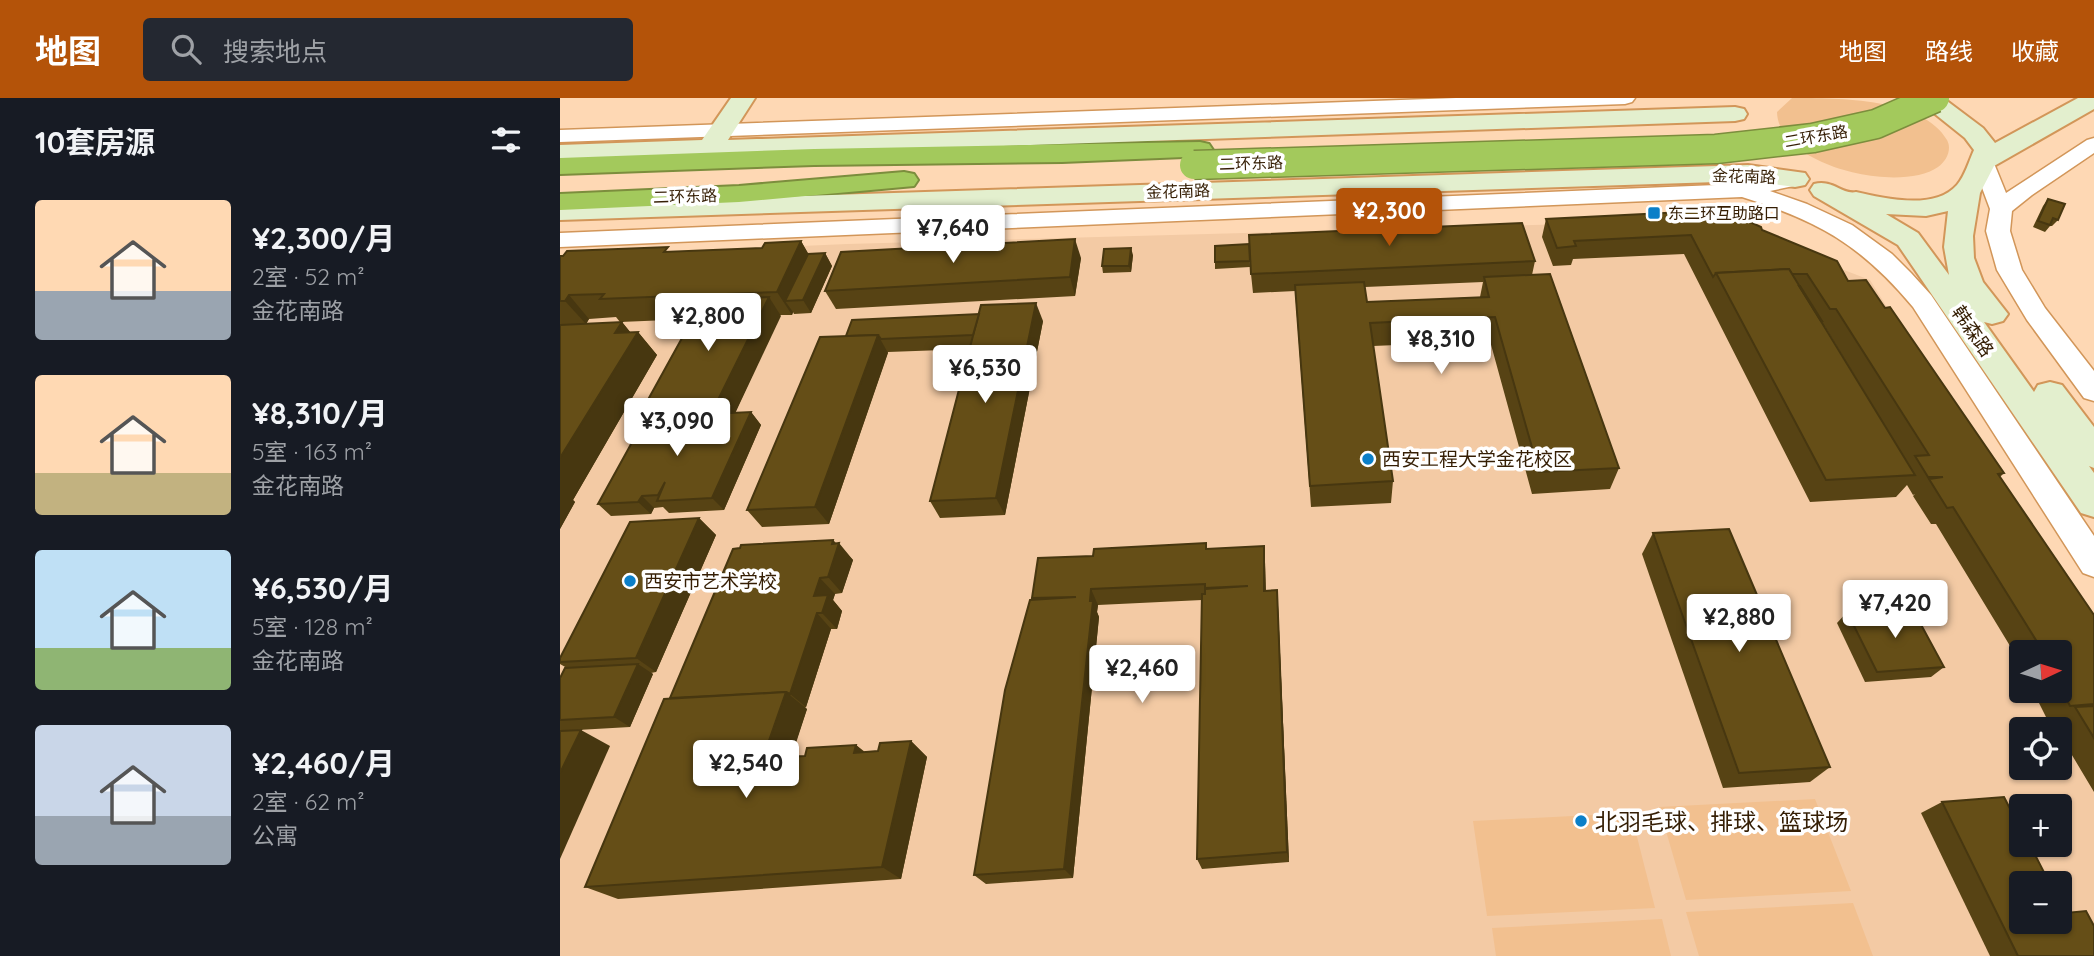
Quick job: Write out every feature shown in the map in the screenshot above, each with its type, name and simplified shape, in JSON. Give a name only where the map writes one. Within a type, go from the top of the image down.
[{"type":"highway","name":"二环东路","points":[[560,202],[739,194],[873,182],[1191,180],[1716,149],[1813,138],[1863,127],[1935,98]]},
{"type":"highway","name":"二环东路","points":[[560,166],[939,155],[1191,180],[1722,131],[1823,118],[1858,103]]},
{"type":"highway","points":[[832,144],[939,155]]},
{"type":"highway","points":[[627,209],[739,194]]},
{"type":"main road","points":[[716,139],[743,98]]},
{"type":"main road","points":[[1927,98],[1974,133],[1987,150],[1983,161]]},
{"type":"main road","points":[[1983,161],[2094,99]]},
{"type":"main road","points":[[560,153],[716,139],[832,144],[1378,110],[1745,106],[1740,130],[1750,144],[1768,163],[1810,184],[1865,202],[1909,207],[1938,205],[1966,193]]},
{"type":"main road","name":"韩森路","points":[[1983,161],[1966,193],[1958,239],[1959,256],[1966,278],[2094,454]]},
{"type":"main road","name":"金花南路","points":[[560,212],[1191,180],[1748,173],[1810,184]]},
{"type":"main road","name":"韩森路","points":[[1810,184],[1908,239],[2094,502]]},
{"type":"street","points":[[1439,109],[1625,98]]},
{"type":"street","points":[[560,136],[716,139],[1378,110]]},
{"type":"street","points":[[2001,209],[2024,190],[2094,144]]},
{"type":"street","points":[[1983,161],[2001,209],[1998,231],[2005,258],[2020,288],[2094,391]]},
{"type":"street","points":[[560,240],[1191,180],[1744,190],[1810,184],[1866,243],[1896,268],[1922,301],[2094,562]]},
{"type":"street","points":[[1744,190],[1786,203],[1832,223],[1866,243]]},
{"type":"shaded area","points":[[1792,98],[1855,100],[1900,108],[1935,126],[1947,140],[1948,155],[1938,167],[1920,175],[1870,176],[1843,170],[1818,160],[1797,147],[1783,131],[1777,112]]},
{"type":"shaded area","name":"西安工程大学金花校区","points":[[1714,220],[1870,280],[2094,639],[2094,956],[560,956],[560,257],[847,244]]},
{"type":"shaded area","points":[[1815,799],[1851,891],[1686,900],[1659,807]]},
{"type":"shaded area","points":[[1631,813],[1655,908],[1487,916],[1473,821]]},
{"type":"shaded area","points":[[1853,903],[1873,956],[1699,956],[1686,912]]},
{"type":"shaded area","points":[[1662,919],[1671,956],[1496,956],[1492,928]]},
{"type":"building","points":[[2048,199],[2065,204],[2058,220],[2053,218],[2050,225],[2038,221]]},
{"type":"building","points":[[1724,210],[1761,227],[1762,230],[1837,261],[1848,281],[1866,280],[1885,308],[1890,307],[2004,473],[1998,474],[2094,615],[2094,704],[2070,706],[2072,640],[2036,640],[1953,507],[1947,508],[1929,479],[1943,477],[1928,477],[1915,456],[1929,455],[1836,309],[1830,309],[1807,274],[1792,274],[1789,269],[1716,273],[1713,277],[1691,235],[1574,241],[1576,246],[1557,248],[1546,219]]},
{"type":"building","points":[[1522,223],[1535,261],[1251,274],[1249,235]]},
{"type":"building","points":[[1075,239],[1070,277],[825,291],[841,252]]},
{"type":"building","points":[[801,241],[777,292],[600,299],[604,294],[569,295],[565,301],[560,301],[560,256],[567,251],[668,247],[664,252],[762,248],[765,243]]},
{"type":"building","points":[[1249,244],[1250,261],[1215,262],[1215,246]]},
{"type":"building","points":[[1131,248],[1129,266],[1102,266],[1104,249]]},
{"type":"building","points":[[825,253],[803,300],[785,301],[808,254]]},
{"type":"building","points":[[1789,269],[1915,475],[1826,480],[1716,273]]},
{"type":"building","points":[[1550,274],[1619,468],[1539,472],[1495,317],[1370,323],[1393,481],[1310,486],[1295,285],[1364,282],[1367,302],[1489,297],[1484,277]]},
{"type":"building","points":[[1800,286],[1822,321],[1821,321]]},
{"type":"building","points":[[769,297],[716,404],[644,407],[703,300]]},
{"type":"building","points":[[1036,303],[996,498],[930,501],[981,305]]},
{"type":"building","points":[[979,314],[973,335],[881,339],[878,335],[846,336],[852,320]]},
{"type":"building","points":[[622,322],[615,333],[638,332],[560,458],[560,325]]},
{"type":"building","points":[[878,335],[815,507],[747,510],[820,337]]},
{"type":"building","points":[[751,412],[712,498],[657,501],[665,482],[658,495],[642,496],[638,502],[598,504],[646,417]]},
{"type":"building","points":[[699,518],[636,658],[560,662],[630,522]]},
{"type":"building","points":[[1729,529],[1830,767],[1739,773],[1653,533]]},
{"type":"building","points":[[833,540],[832,544],[839,543],[828,577],[820,578],[814,596],[828,595],[822,613],[817,613],[790,694],[786,692],[670,698],[733,549],[740,548],[741,545]]},
{"type":"building","points":[[1206,543],[1206,549],[1264,546],[1264,591],[1277,590],[1287,852],[1197,859],[1202,594],[1205,594],[1205,589],[1248,586],[1205,588],[1205,584],[1091,589],[1090,601],[1093,601],[1064,869],[974,875],[1005,690],[1030,600],[1076,597],[1032,598],[1038,558],[1093,556],[1094,549]]},
{"type":"building","points":[[1912,608],[1944,667],[1877,672],[1847,612]]},
{"type":"building","points":[[638,664],[614,717],[560,720],[560,678],[565,668]]},
{"type":"building","points":[[786,692],[763,758],[805,756],[807,748],[856,745],[854,753],[878,751],[880,743],[911,741],[882,867],[585,887],[664,699]]},
{"type":"building","points":[[2094,706],[2094,738],[2075,707]]},
{"type":"building","points":[[581,730],[560,773],[560,731]]},
{"type":"building","points":[[2004,797],[2009,807],[2009,857],[2036,857],[2043,871],[2009,871],[2009,934],[2072,934],[2072,912],[2086,911],[2094,926],[2094,956],[2018,956],[1942,802]]},
{"type":"place","name":"东二环互助路口","points":[[1654,213]]},
{"type":"place","name":"西安工程大学金花校区","points":[[1368,459]]},
{"type":"place","name":"西安市艺术学校","points":[[630,581]]},
{"type":"place","name":"北羽毛球、排球、篮球场","points":[[1581,821]]}]
